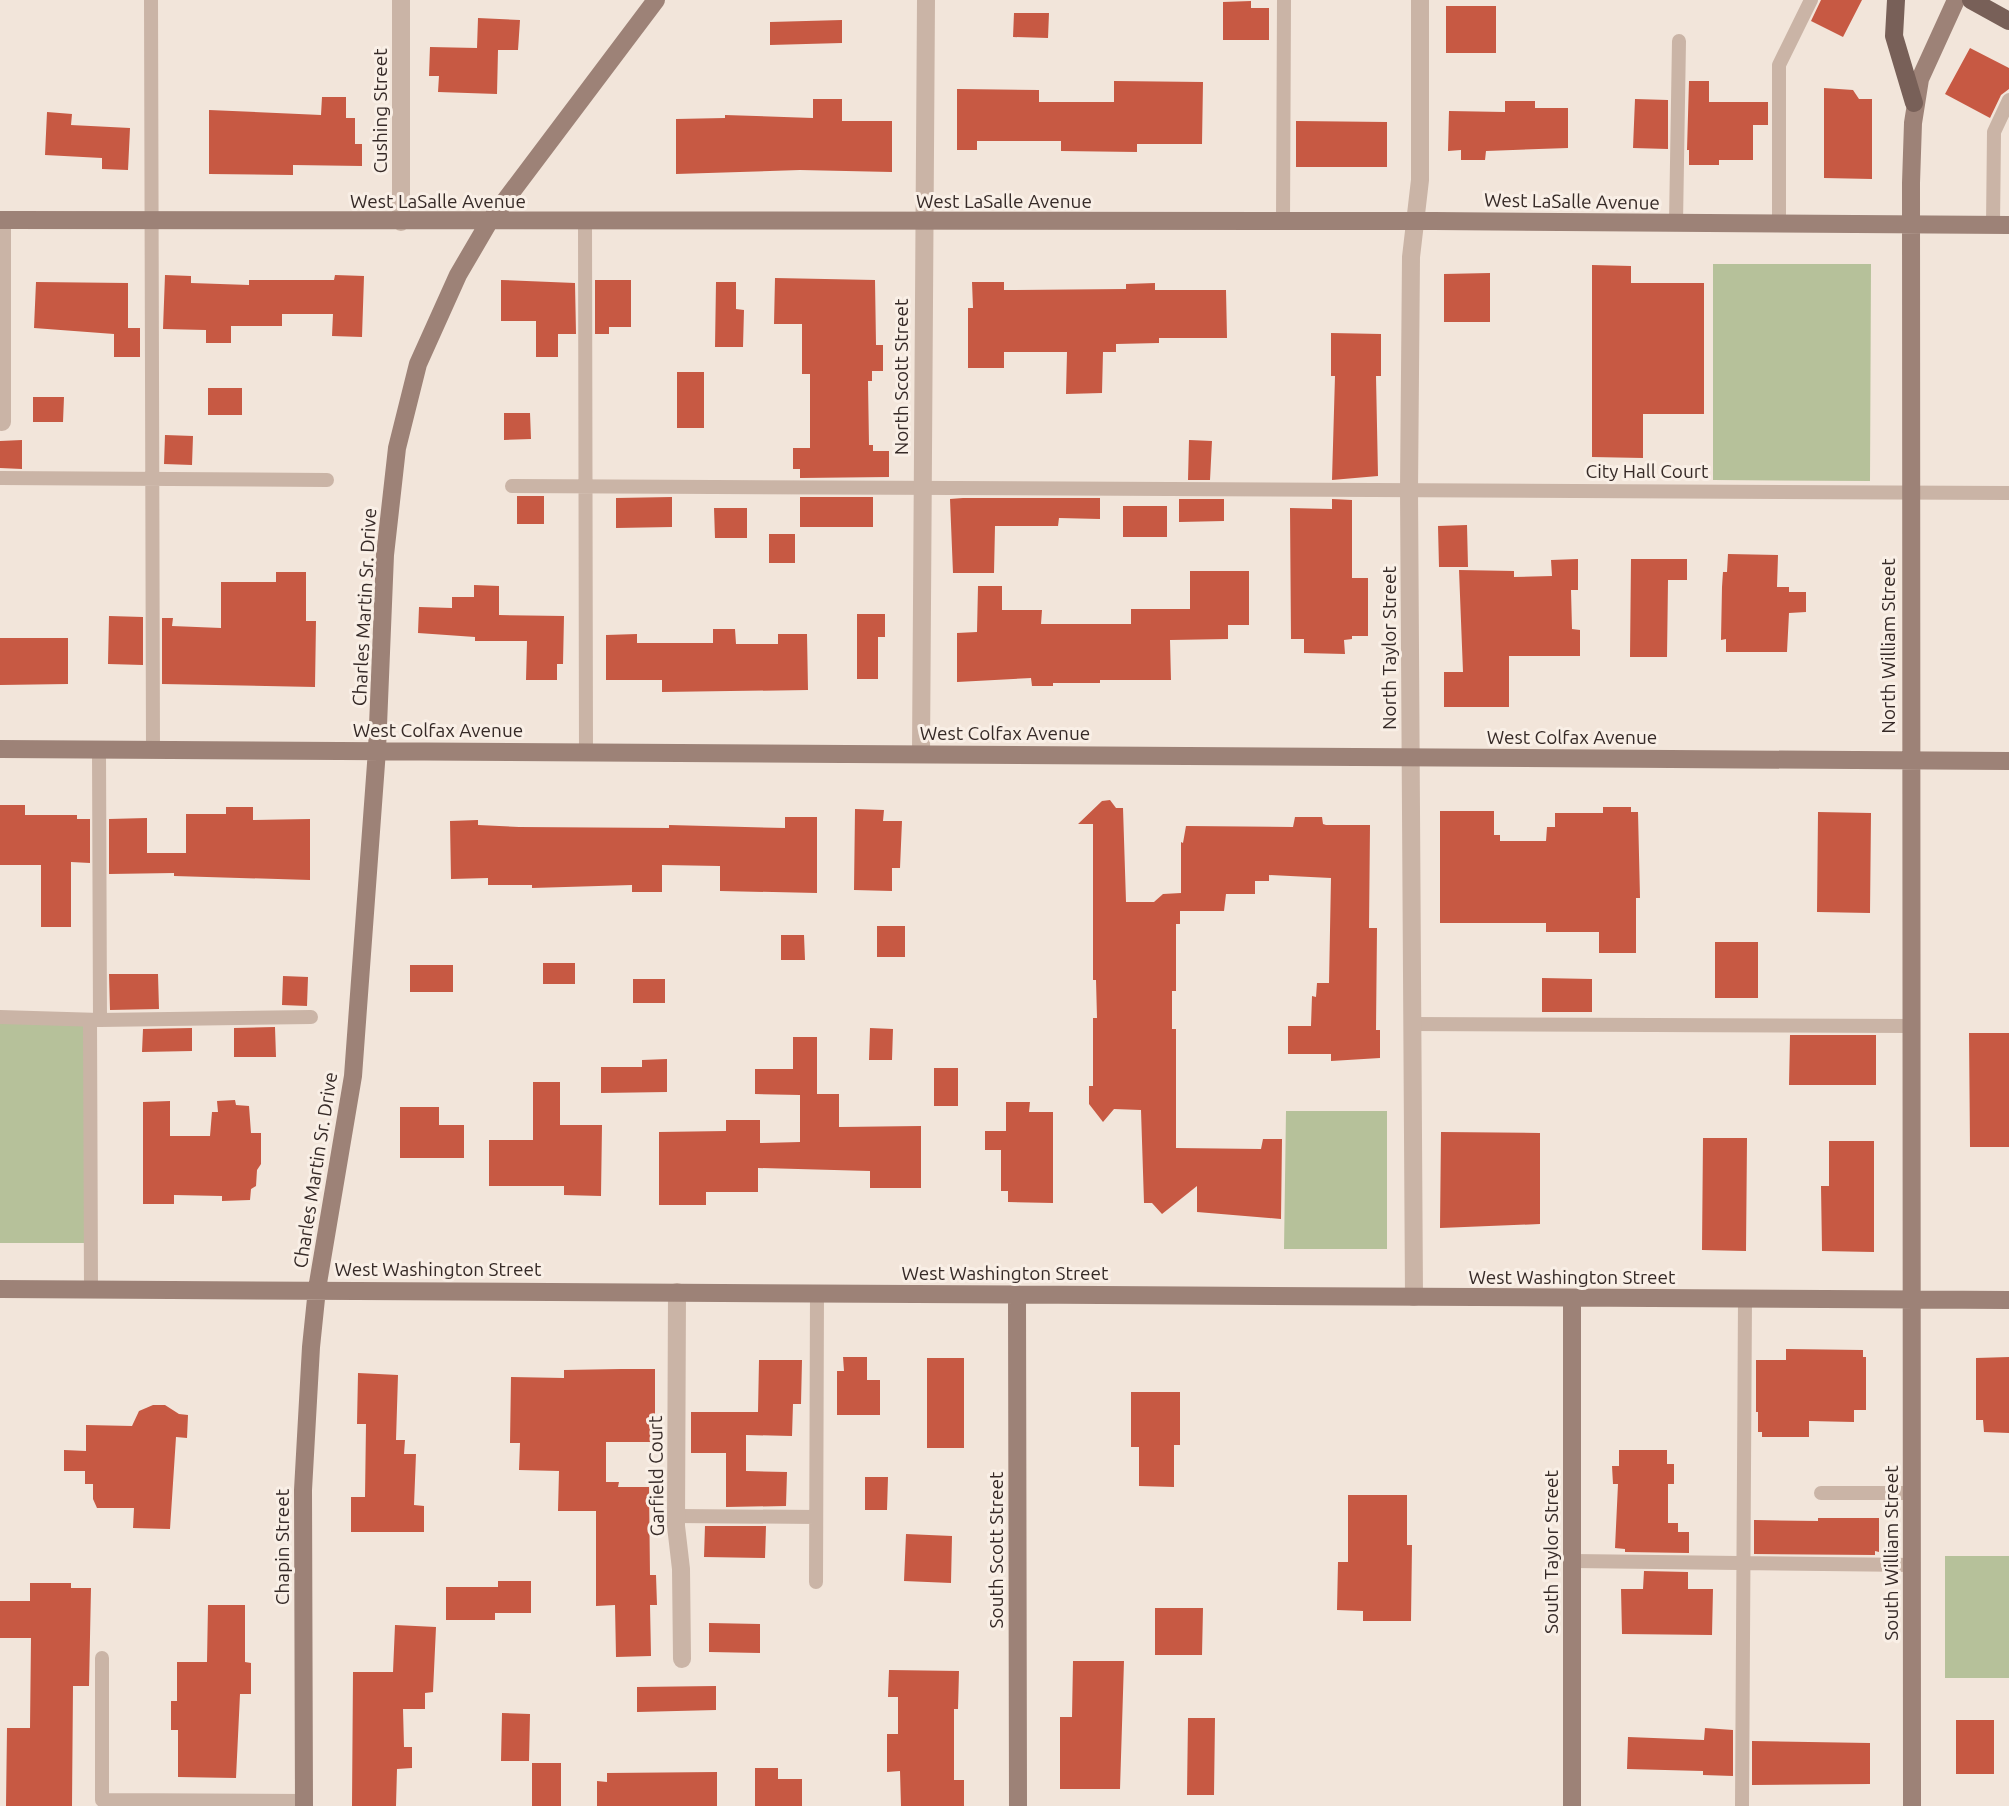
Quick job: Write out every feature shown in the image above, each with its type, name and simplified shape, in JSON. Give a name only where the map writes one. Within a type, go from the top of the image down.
[{"type":"main road","points":[[1896,0],[1895,36],[1914,103]]},
{"type":"main road","points":[[1972,0],[2009,21]]},
{"type":"street","name":"Cushing Street","points":[[401,0],[401,222]]},
{"type":"street","name":"Charles Martin Sr. Drive","points":[[317,1289],[353,1076],[377,750],[385,555],[403,415],[435,321],[489,222],[656,0]]},
{"type":"street","name":"North Scott Street","points":[[921,754],[922,256],[926,222],[926,0]]},
{"type":"street","name":"North Taylor Street","points":[[1414,1297],[1409,489],[1411,257],[1420,180],[1420,0]]},
{"type":"street","name":"North William Street","points":[[1912,1300],[1909,492],[1910,224],[1914,103],[1932,47],[1956,0]]},
{"type":"street","name":"West LaSalle Avenue","points":[[1,220],[1415,221],[2001,225]]},
{"type":"street","points":[[1,220],[2,422]]},
{"type":"street","name":"West Colfax Avenue","points":[[0,749],[2009,761]]},
{"type":"street","name":"West Washington Street","points":[[0,1289],[2009,1300]]},
{"type":"street","name":"Chapin Street","points":[[304,1803],[303,1490],[317,1289]]},
{"type":"street","name":"Garfield Court","points":[[677,1292],[676,1516],[681,1569],[682,1659]]},
{"type":"street","name":"South Scott Street","points":[[1017,1294],[1018,1806]]},
{"type":"street","name":"South Taylor Street","points":[[1572,1298],[1572,1806]]},
{"type":"street","name":"South William Street","points":[[1912,1300],[1912,1806]]},
{"type":"lane","points":[[151,0],[153,750]]},
{"type":"lane","points":[[1283,222],[1284,0]]},
{"type":"lane","points":[[1779,224],[1779,65],[1811,0]]},
{"type":"lane","points":[[1676,223],[1679,41]]},
{"type":"lane","points":[[2001,225],[1994,132],[2009,100]]},
{"type":"lane","points":[[585,222],[586,752]]},
{"type":"lane","points":[[0,478],[327,480]]},
{"type":"lane","name":"City Hall Court","points":[[512,486],[2009,493]]},
{"type":"lane","points":[[90,1289],[99,750]]},
{"type":"lane","points":[[0,1017],[95,1020],[311,1017]]},
{"type":"lane","points":[[1412,1024],[1911,1026]]},
{"type":"lane","points":[[816,1582],[817,1293]]},
{"type":"lane","points":[[1742,1806],[1745,1299]]},
{"type":"lane","points":[[1821,1493],[1913,1493]]},
{"type":"lane","points":[[676,1516],[816,1517]]},
{"type":"lane","points":[[1573,1561],[1913,1565]]},
{"type":"lane","points":[[102,1658],[102,1800],[304,1803]]},
{"type":"green space","points":[[1713,264],[1871,264],[1870,481],[1713,480]]},
{"type":"green space","points":[[0,1022],[84,1024],[85,1243],[0,1243]]},
{"type":"green space","points":[[1286,1111],[1387,1111],[1387,1249],[1284,1249]]},
{"type":"green space","points":[[1945,1556],[2009,1556],[2009,1678],[1945,1678]]},
{"type":"building","points":[[1821,0],[1862,0],[1843,37],[1811,21]]},
{"type":"building","points":[[1251,1],[1251,8],[1269,8],[1269,40],[1223,40],[1223,2]]},
{"type":"building","points":[[1446,6],[1496,6],[1496,53],[1446,53]]},
{"type":"building","points":[[1014,13],[1049,13],[1048,38],[1013,37]]},
{"type":"building","points":[[478,18],[520,20],[518,50],[498,50],[497,94],[438,92],[439,76],[429,76],[430,47],[477,48]]},
{"type":"building","points":[[842,20],[842,43],[770,45],[770,22]]},
{"type":"building","points":[[1970,48],[2009,68],[2009,89],[2001,95],[1990,118],[1945,94]]},
{"type":"building","points":[[1114,81],[1203,82],[1202,144],[1137,144],[1137,152],[1061,151],[1061,141],[977,141],[977,150],[957,150],[957,89],[1039,90],[1039,102],[1114,102]]},
{"type":"building","points":[[1689,81],[1709,81],[1709,102],[1768,102],[1768,125],[1753,125],[1753,160],[1719,160],[1719,165],[1689,165]]},
{"type":"building","points":[[1824,88],[1853,90],[1859,99],[1872,99],[1872,179],[1824,178]]},
{"type":"building","points":[[322,97],[346,97],[346,118],[355,118],[355,144],[362,144],[362,166],[293,165],[293,175],[209,174],[209,110],[321,115]]},
{"type":"building","points":[[813,99],[842,99],[842,121],[892,121],[892,172],[800,170],[676,174],[676,119],[725,118],[725,115],[813,118]]},
{"type":"building","points":[[1635,99],[1668,100],[1668,149],[1633,148]]},
{"type":"building","points":[[1505,101],[1535,101],[1535,108],[1568,108],[1568,148],[1486,151],[1485,160],[1461,160],[1461,150],[1448,151],[1449,111],[1505,112]]},
{"type":"building","points":[[47,112],[72,114],[71,125],[130,128],[128,170],[102,169],[102,158],[45,155]]},
{"type":"building","points":[[1296,121],[1387,122],[1387,167],[1296,167]]},
{"type":"building","points":[[1592,265],[1631,266],[1631,283],[1704,283],[1704,414],[1643,414],[1643,458],[1592,457]]},
{"type":"building","points":[[1490,273],[1490,322],[1444,322],[1444,274]]},
{"type":"building","points":[[165,275],[191,276],[191,283],[249,285],[249,280],[334,280],[335,275],[364,276],[362,337],[332,336],[333,314],[282,314],[282,326],[231,326],[231,343],[206,343],[206,330],[163,329]]},
{"type":"building","points":[[775,278],[875,280],[876,345],[883,345],[883,371],[872,371],[872,381],[868,381],[869,445],[873,445],[873,451],[889,451],[889,477],[800,478],[800,469],[793,469],[793,448],[810,448],[810,374],[802,374],[802,324],[774,324]]},
{"type":"building","points":[[501,280],[575,283],[576,334],[558,334],[558,357],[536,357],[536,321],[501,321]]},
{"type":"building","points":[[595,280],[631,280],[631,327],[609,327],[609,334],[595,334]]},
{"type":"building","points":[[36,282],[128,283],[128,328],[140,328],[140,357],[114,357],[114,334],[34,328]]},
{"type":"building","points":[[716,282],[736,282],[736,309],[744,310],[743,347],[715,347]]},
{"type":"building","points":[[972,282],[1004,282],[1004,290],[1126,289],[1126,284],[1155,283],[1155,290],[1226,290],[1227,338],[1159,338],[1159,343],[1116,344],[1116,352],[1103,352],[1102,393],[1066,394],[1067,352],[1004,352],[1004,368],[968,368],[968,308],[973,308]]},
{"type":"building","points":[[1331,333],[1381,334],[1381,376],[1376,376],[1378,476],[1332,480],[1335,376],[1331,376]]},
{"type":"building","points":[[677,372],[704,372],[704,428],[677,428]]},
{"type":"building","points":[[208,388],[242,388],[242,415],[208,415]]},
{"type":"building","points":[[33,397],[64,397],[63,422],[33,422]]},
{"type":"building","points":[[504,413],[530,413],[531,439],[504,440]]},
{"type":"building","points":[[165,435],[193,436],[192,465],[164,464]]},
{"type":"building","points":[[22,440],[22,469],[0,468],[0,441]]},
{"type":"building","points":[[1189,440],[1212,441],[1210,480],[1188,480]]},
{"type":"building","points":[[517,496],[544,496],[544,524],[517,524]]},
{"type":"building","points":[[672,497],[672,527],[616,528],[616,498]]},
{"type":"building","points":[[800,497],[873,497],[873,527],[800,527]]},
{"type":"building","points":[[1100,498],[1100,519],[1059,518],[1058,526],[995,526],[994,573],[953,573],[950,499]]},
{"type":"building","points":[[1179,499],[1224,499],[1224,521],[1179,522]]},
{"type":"building","points":[[1332,499],[1352,500],[1352,578],[1368,578],[1368,636],[1352,636],[1352,639],[1344,640],[1345,654],[1304,653],[1304,639],[1291,639],[1290,508],[1332,509]]},
{"type":"building","points":[[1123,506],[1167,506],[1167,537],[1123,537]]},
{"type":"building","points":[[714,508],[747,508],[747,538],[715,538]]},
{"type":"building","points":[[1467,525],[1468,567],[1439,567],[1438,526]]},
{"type":"building","points":[[769,534],[795,534],[795,563],[769,563]]},
{"type":"building","points":[[1728,554],[1778,555],[1777,587],[1789,587],[1789,592],[1806,592],[1806,612],[1789,613],[1787,652],[1726,652],[1726,639],[1721,640],[1722,587],[1723,572],[1727,572]]},
{"type":"building","points":[[1578,559],[1578,590],[1571,590],[1572,629],[1580,630],[1580,656],[1509,656],[1509,707],[1444,707],[1444,672],[1463,672],[1459,570],[1514,571],[1514,577],[1552,576],[1551,560]]},
{"type":"building","points":[[1631,559],[1687,559],[1687,580],[1668,580],[1667,657],[1630,657]]},
{"type":"building","points":[[1190,571],[1249,571],[1249,625],[1228,625],[1228,639],[1170,640],[1171,680],[1100,680],[1100,683],[1053,683],[1053,686],[1032,686],[1031,678],[957,682],[957,633],[977,632],[978,586],[1002,586],[1002,610],[1042,610],[1041,624],[1131,624],[1131,609],[1190,609]]},
{"type":"building","points":[[276,572],[306,572],[306,621],[316,621],[315,687],[162,684],[162,618],[173,618],[172,626],[221,628],[221,582],[276,582]]},
{"type":"building","points":[[474,585],[499,586],[499,615],[564,616],[563,664],[557,664],[557,680],[526,680],[527,641],[475,641],[475,637],[418,633],[419,607],[452,608],[452,597],[474,597]]},
{"type":"building","points":[[857,614],[885,614],[885,637],[878,637],[878,679],[857,679]]},
{"type":"building","points":[[109,616],[143,617],[143,665],[108,664]]},
{"type":"building","points":[[713,629],[735,629],[736,644],[778,644],[778,634],[807,634],[808,690],[662,692],[662,680],[606,680],[606,635],[637,634],[637,643],[713,643]]},
{"type":"building","points":[[0,638],[68,638],[68,684],[0,685]]},
{"type":"building","points":[[1110,800],[1116,808],[1123,808],[1126,902],[1154,902],[1163,894],[1181,893],[1181,842],[1183,843],[1186,826],[1293,827],[1295,817],[1322,817],[1323,824],[1326,825],[1370,825],[1369,928],[1377,928],[1376,1030],[1380,1030],[1380,1058],[1331,1061],[1331,1054],[1288,1054],[1288,1026],[1311,1026],[1312,996],[1316,997],[1317,983],[1329,983],[1331,878],[1269,875],[1269,881],[1255,881],[1255,894],[1226,894],[1224,911],[1180,911],[1180,924],[1176,924],[1176,991],[1172,991],[1172,1029],[1176,1029],[1176,1148],[1261,1149],[1263,1139],[1282,1139],[1281,1219],[1197,1212],[1197,1186],[1162,1214],[1152,1203],[1144,1203],[1141,1110],[1114,1109],[1103,1122],[1089,1104],[1089,1086],[1093,1086],[1093,1018],[1097,1018],[1096,980],[1093,980],[1093,824],[1078,824],[1102,801]]},
{"type":"building","points":[[0,805],[25,805],[25,815],[77,815],[77,819],[90,819],[90,863],[71,862],[71,927],[41,927],[41,865],[0,865]]},
{"type":"building","points":[[226,807],[253,807],[253,820],[310,819],[310,880],[174,876],[174,873],[109,874],[109,819],[147,818],[147,853],[186,853],[186,814],[226,814]]},
{"type":"building","points":[[1603,807],[1631,807],[1631,812],[1638,812],[1640,898],[1636,898],[1636,953],[1599,953],[1599,932],[1546,932],[1546,923],[1440,923],[1440,811],[1494,811],[1494,835],[1500,835],[1500,841],[1546,841],[1547,827],[1555,827],[1555,813],[1603,813]]},
{"type":"building","points":[[855,809],[884,810],[883,821],[902,821],[900,868],[892,868],[892,891],[854,890]]},
{"type":"building","points":[[1818,812],[1871,813],[1870,913],[1817,912]]},
{"type":"building","points":[[785,817],[817,817],[817,893],[720,891],[720,866],[662,865],[662,892],[632,892],[632,885],[532,888],[532,885],[488,885],[488,878],[451,879],[450,821],[478,820],[478,825],[519,827],[669,828],[669,825],[785,828]]},
{"type":"building","points":[[877,926],[905,926],[905,957],[877,957]]},
{"type":"building","points":[[781,935],[804,935],[805,960],[781,960]]},
{"type":"building","points":[[1715,942],[1758,942],[1758,998],[1715,998]]},
{"type":"building","points":[[543,963],[575,963],[575,984],[543,984]]},
{"type":"building","points":[[410,965],[453,965],[453,992],[410,992]]},
{"type":"building","points":[[109,974],[158,974],[159,1009],[110,1010]]},
{"type":"building","points":[[283,976],[308,977],[307,1006],[282,1005]]},
{"type":"building","points":[[1542,978],[1592,979],[1592,1012],[1542,1012]]},
{"type":"building","points":[[633,979],[665,979],[665,1003],[633,1003]]},
{"type":"building","points":[[275,1027],[276,1057],[234,1057],[234,1028]]},
{"type":"building","points":[[192,1028],[192,1051],[142,1052],[143,1029]]},
{"type":"building","points":[[870,1028],[893,1029],[892,1060],[869,1060]]},
{"type":"building","points":[[1969,1033],[2009,1033],[2009,1147],[1970,1147]]},
{"type":"building","points":[[1790,1035],[1876,1035],[1876,1085],[1789,1085]]},
{"type":"building","points":[[793,1037],[817,1037],[817,1094],[839,1094],[839,1127],[921,1126],[921,1188],[870,1188],[870,1171],[758,1168],[758,1192],[706,1192],[706,1205],[659,1205],[659,1132],[726,1131],[726,1120],[760,1120],[760,1143],[800,1142],[800,1095],[755,1094],[755,1069],[793,1069]]},
{"type":"building","points":[[667,1059],[667,1092],[601,1093],[601,1067],[642,1067],[642,1060]]},
{"type":"building","points":[[934,1068],[958,1068],[958,1106],[934,1106]]},
{"type":"building","points":[[533,1082],[560,1082],[560,1125],[602,1125],[601,1196],[564,1195],[564,1186],[489,1186],[489,1140],[533,1140]]},
{"type":"building","points":[[235,1100],[236,1105],[249,1106],[251,1133],[261,1133],[261,1164],[257,1170],[256,1186],[251,1189],[250,1200],[222,1201],[222,1196],[174,1195],[174,1204],[143,1204],[143,1102],[170,1101],[170,1136],[210,1136],[212,1112],[218,1112],[217,1101]]},
{"type":"building","points":[[1006,1102],[1030,1102],[1029,1112],[1053,1112],[1053,1203],[1008,1202],[1008,1191],[1001,1191],[1001,1150],[985,1150],[985,1131],[1006,1131]]},
{"type":"building","points":[[400,1107],[439,1107],[439,1125],[464,1125],[464,1158],[400,1158]]},
{"type":"building","points":[[1441,1132],[1540,1133],[1540,1224],[1440,1228]]},
{"type":"building","points":[[1703,1138],[1747,1138],[1746,1251],[1702,1250]]},
{"type":"building","points":[[1829,1141],[1874,1141],[1874,1252],[1822,1251],[1821,1186],[1829,1186]]},
{"type":"building","points":[[1786,1349],[1863,1350],[1863,1357],[1866,1357],[1866,1410],[1854,1410],[1854,1422],[1809,1421],[1809,1437],[1762,1437],[1762,1432],[1758,1432],[1756,1412],[1756,1360],[1786,1360]]},
{"type":"building","points":[[843,1357],[867,1357],[867,1380],[880,1380],[880,1415],[837,1415],[837,1371],[844,1371]]},
{"type":"building","points":[[2009,1357],[2009,1433],[1984,1432],[1983,1420],[1976,1420],[1976,1358]]},
{"type":"building","points":[[927,1358],[964,1358],[964,1448],[927,1448]]},
{"type":"building","points":[[759,1360],[802,1360],[801,1404],[793,1404],[792,1436],[746,1435],[746,1471],[787,1472],[786,1506],[726,1507],[726,1453],[691,1453],[691,1412],[758,1412]]},
{"type":"building","points":[[655,1369],[655,1442],[606,1442],[606,1482],[619,1482],[618,1487],[649,1487],[650,1575],[656,1575],[657,1605],[650,1605],[651,1656],[616,1657],[615,1605],[596,1606],[596,1511],[558,1511],[559,1471],[519,1470],[520,1443],[510,1443],[511,1377],[564,1378],[564,1370]]},
{"type":"building","points":[[358,1373],[398,1375],[396,1440],[405,1440],[404,1454],[416,1454],[414,1505],[424,1506],[424,1532],[351,1532],[351,1497],[365,1497],[366,1424],[357,1424]]},
{"type":"building","points":[[1131,1392],[1180,1392],[1180,1445],[1174,1445],[1174,1487],[1139,1486],[1139,1447],[1131,1447]]},
{"type":"building","points":[[153,1405],[165,1405],[179,1414],[188,1415],[187,1438],[176,1437],[170,1529],[133,1528],[134,1508],[97,1508],[93,1499],[93,1484],[85,1484],[85,1471],[64,1471],[64,1450],[86,1451],[86,1425],[132,1426],[139,1411]]},
{"type":"building","points":[[1619,1450],[1667,1450],[1667,1464],[1674,1464],[1674,1484],[1668,1484],[1668,1523],[1678,1523],[1678,1532],[1689,1532],[1689,1553],[1625,1552],[1625,1549],[1615,1548],[1618,1484],[1613,1484],[1612,1466],[1619,1466]]},
{"type":"building","points":[[865,1477],[888,1477],[887,1510],[865,1510]]},
{"type":"building","points":[[1348,1495],[1407,1495],[1407,1545],[1412,1545],[1411,1621],[1363,1621],[1363,1611],[1337,1610],[1338,1562],[1348,1562]]},
{"type":"building","points":[[1818,1518],[1879,1518],[1879,1552],[1875,1551],[1875,1555],[1754,1554],[1754,1520],[1818,1521]]},
{"type":"building","points":[[705,1526],[766,1526],[765,1558],[704,1557]]},
{"type":"building","points":[[906,1534],[952,1536],[951,1583],[904,1581]]},
{"type":"building","points":[[1644,1571],[1688,1572],[1688,1589],[1713,1589],[1712,1635],[1622,1634],[1621,1589],[1643,1589]]},
{"type":"building","points":[[498,1581],[531,1581],[531,1613],[495,1613],[495,1620],[446,1620],[446,1587],[498,1587]]},
{"type":"building","points":[[30,1583],[71,1583],[71,1588],[91,1588],[89,1686],[73,1686],[72,1806],[6,1806],[7,1728],[30,1728],[31,1638],[0,1638],[0,1601],[30,1601]]},
{"type":"building","points":[[208,1605],[245,1605],[245,1662],[251,1663],[251,1694],[240,1694],[236,1778],[178,1777],[178,1730],[171,1730],[171,1701],[177,1701],[177,1662],[207,1662]]},
{"type":"building","points":[[1155,1608],[1203,1608],[1202,1655],[1155,1655]]},
{"type":"building","points":[[709,1623],[760,1624],[760,1653],[709,1652]]},
{"type":"building","points":[[395,1625],[436,1627],[433,1692],[425,1693],[425,1709],[403,1709],[404,1747],[412,1747],[412,1768],[397,1769],[396,1806],[352,1806],[353,1672],[393,1672]]},
{"type":"building","points":[[1073,1661],[1124,1661],[1120,1789],[1060,1789],[1060,1717],[1072,1717]]},
{"type":"building","points":[[889,1670],[959,1671],[958,1709],[954,1709],[954,1780],[964,1780],[964,1806],[901,1806],[900,1771],[887,1772],[887,1734],[898,1734],[898,1697],[888,1697]]},
{"type":"building","points":[[716,1686],[716,1710],[637,1712],[637,1687]]},
{"type":"building","points":[[502,1713],[530,1714],[529,1761],[501,1761]]},
{"type":"building","points":[[1188,1718],[1215,1718],[1214,1795],[1187,1795]]},
{"type":"building","points":[[1956,1720],[1994,1720],[1994,1774],[1956,1774]]},
{"type":"building","points":[[1705,1728],[1733,1730],[1733,1776],[1703,1775],[1703,1771],[1627,1769],[1628,1737],[1704,1740]]},
{"type":"building","points":[[1752,1741],[1870,1743],[1870,1784],[1752,1785]]},
{"type":"building","points":[[532,1763],[561,1763],[561,1806],[532,1806]]},
{"type":"building","points":[[755,1768],[778,1768],[778,1779],[802,1779],[802,1806],[755,1806]]},
{"type":"building","points":[[717,1772],[717,1806],[597,1806],[597,1781],[607,1782],[607,1773]]}]
